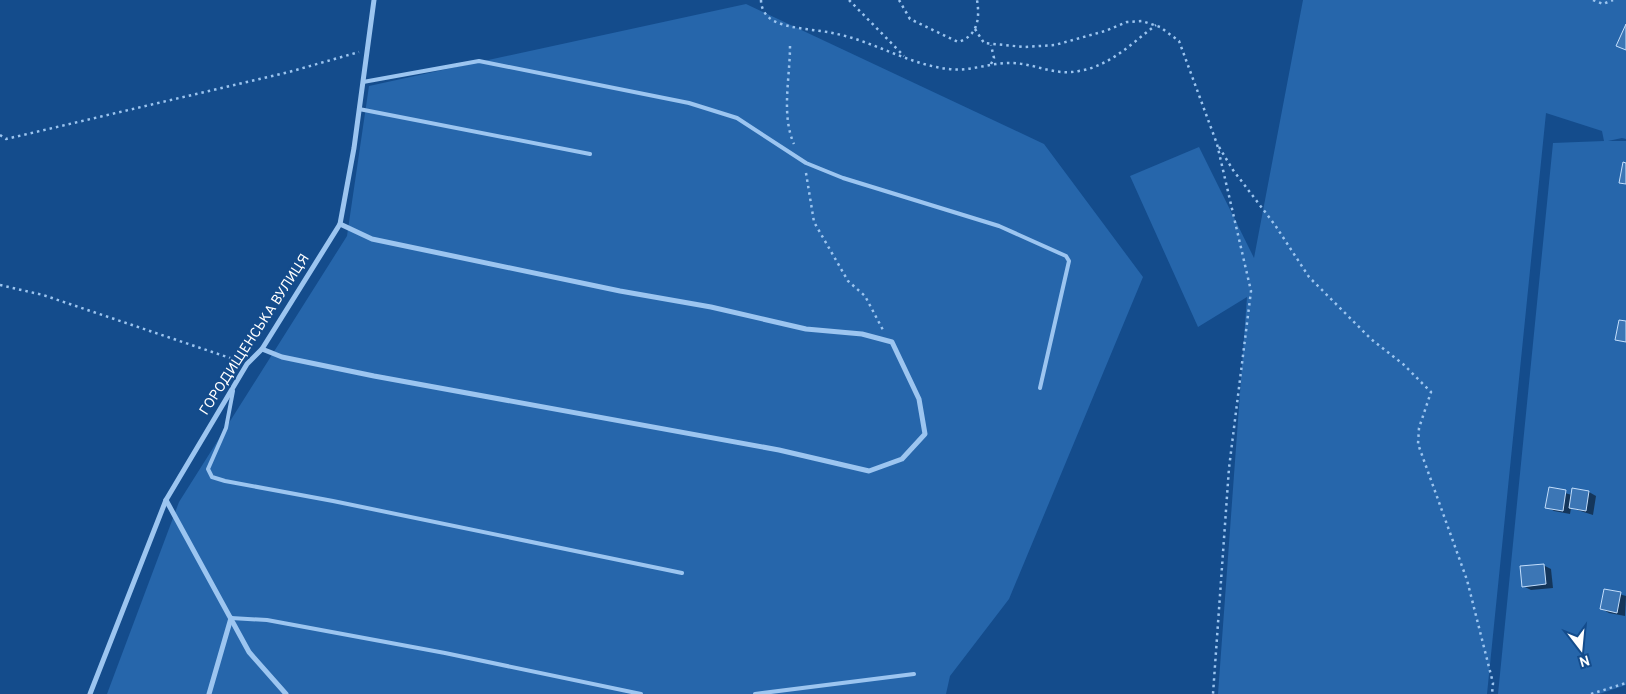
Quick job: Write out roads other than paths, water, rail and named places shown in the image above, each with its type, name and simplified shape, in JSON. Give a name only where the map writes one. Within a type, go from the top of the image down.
[{"type":"street","name":"ГОРОДИЩЕНСЬКА ВУЛИЦЯ","points":[[90,694],[166,500],[247,364],[262,349],[340,224],[368,50],[374,0]]},
{"type":"street","points":[[262,349],[282,357],[374,376],[779,450],[868,471],[902,459],[924,434],[919,399],[892,342],[862,334],[806,329],[711,307],[620,291],[372,239],[340,224]]},
{"type":"street","points":[[166,500],[249,652],[286,694]]},
{"type":"street","points":[[209,694],[231,618]]},
{"type":"lane","points":[[363,82],[479,61],[495,62],[689,103],[738,118],[806,163],[843,178],[999,226],[1066,256],[1069,261],[1040,388]]},
{"type":"lane","points":[[359,109],[590,154]]},
{"type":"lane","points":[[234,386],[226,428],[208,469],[212,477],[225,482],[333,501],[682,573]]},
{"type":"lane","points":[[231,618],[277,621],[641,694]]},
{"type":"lane","points":[[755,694],[914,674]]}]
